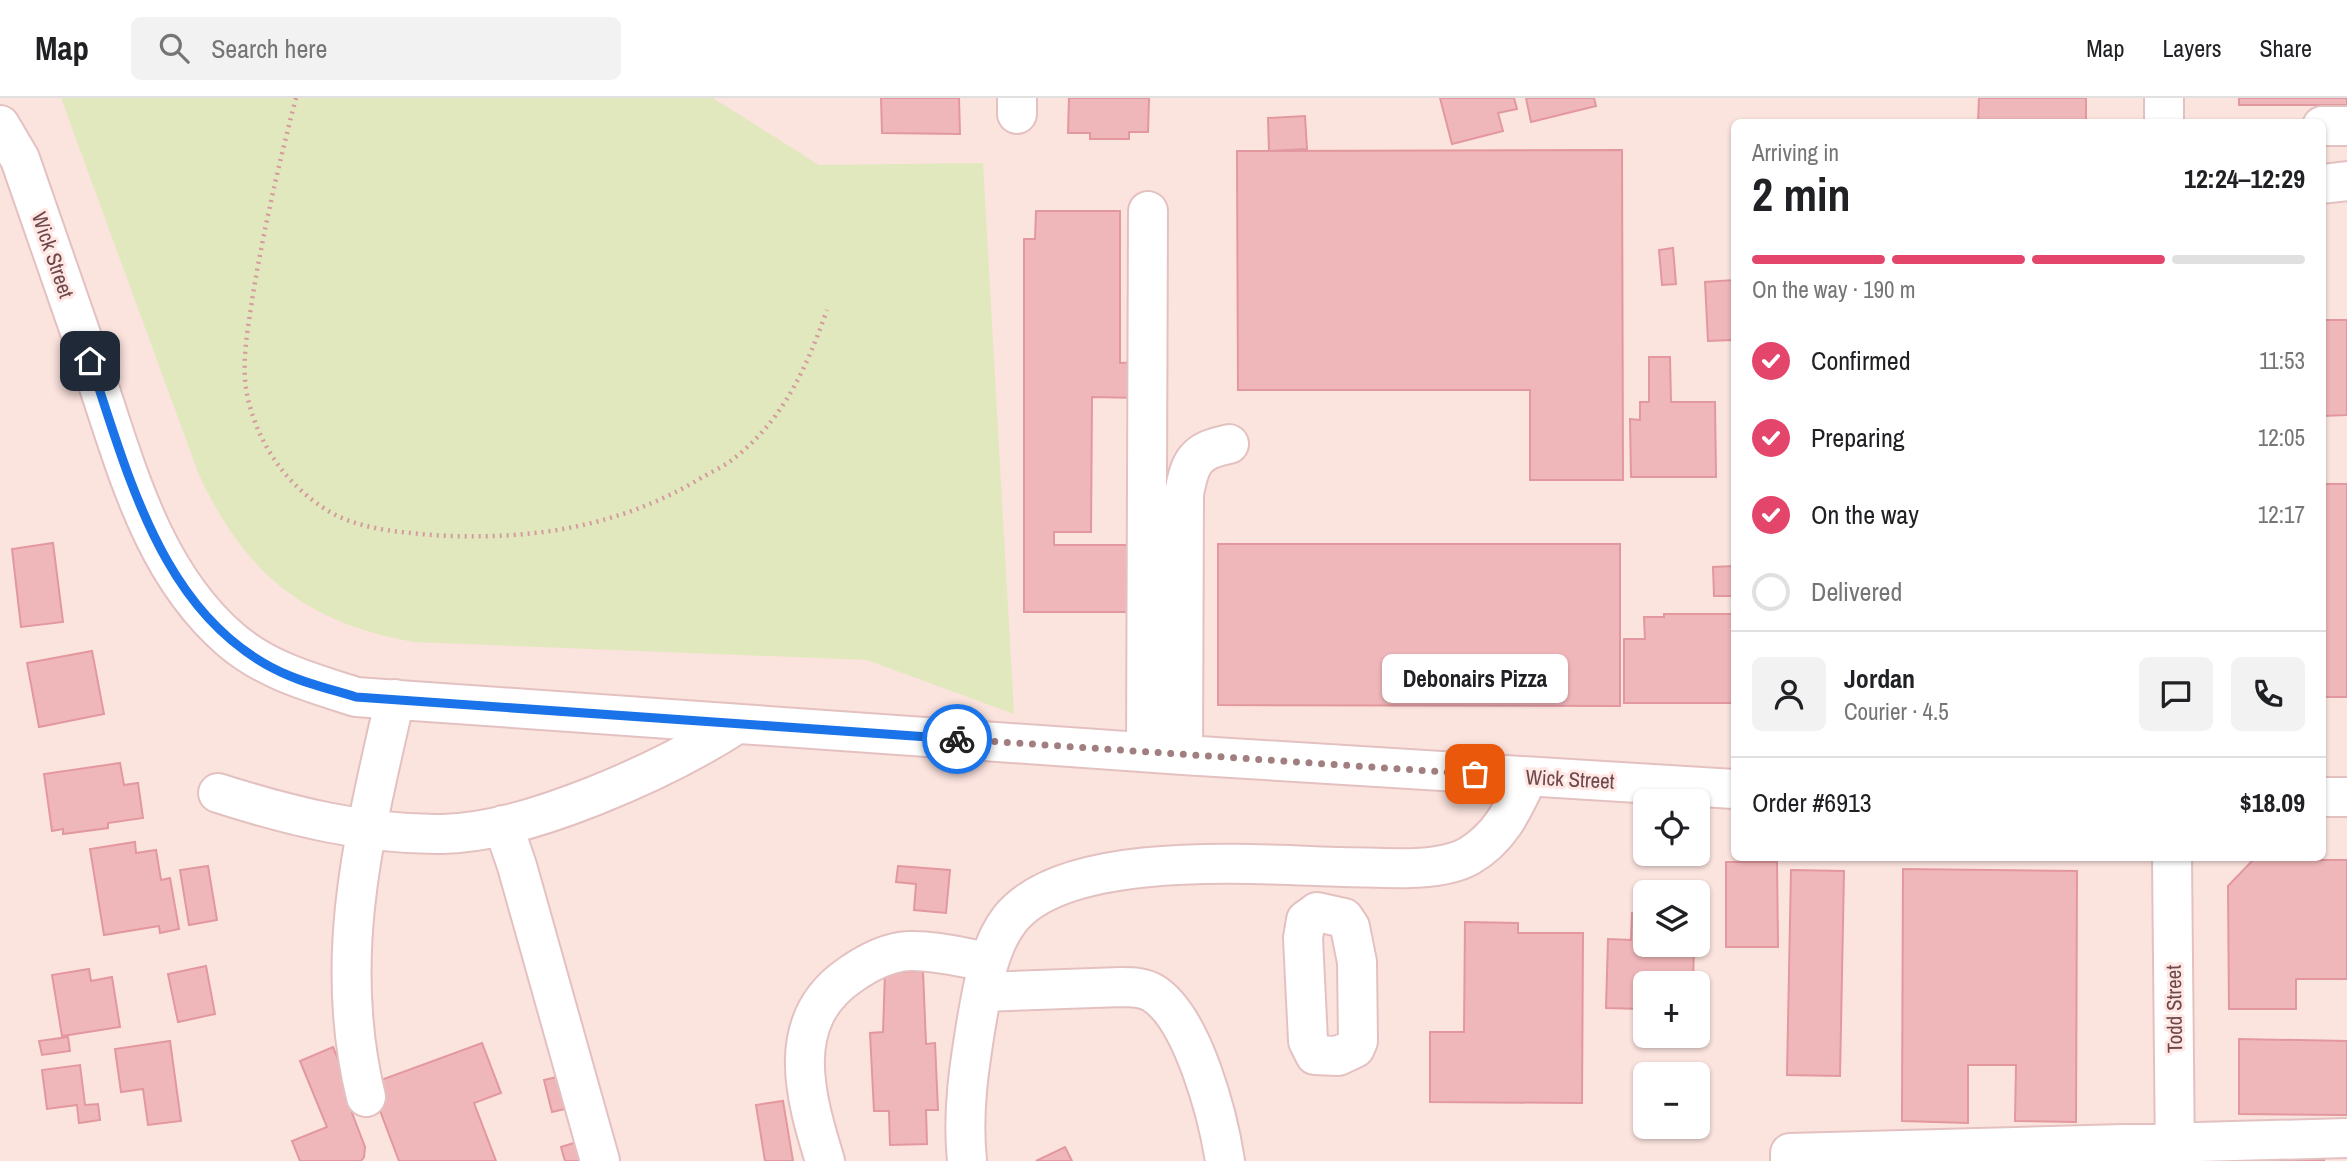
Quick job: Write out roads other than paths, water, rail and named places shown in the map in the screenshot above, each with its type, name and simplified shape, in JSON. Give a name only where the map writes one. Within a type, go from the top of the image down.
[{"type":"street","name":"Wick Street","points":[[14,98],[20,159]]},
{"type":"street","points":[[2164,98],[2164,119]]},
{"type":"street","name":"Wick Street","points":[[0,125],[20,159],[133,487],[165,561],[197,606],[233,642],[288,676],[356,697],[1731,789]]},
{"type":"street","points":[[2326,126],[2347,126]]},
{"type":"street","points":[[2326,184],[2347,181]]},
{"type":"street","points":[[1148,211],[1165,753]]},
{"type":"street","points":[[1165,753],[1184,494],[1192,461],[1203,452],[1229,444]]},
{"type":"street","points":[[366,1097],[356,1055],[349,970],[365,827],[395,699]]},
{"type":"street","points":[[218,793],[271,810],[365,827],[444,834],[503,825],[639,776],[706,744],[737,724]]},
{"type":"street","points":[[968,1161],[965,1087],[986,977],[1000,935],[1024,905],[1059,886],[1093,876],[1174,866],[1402,868],[1441,865],[1467,857],[1488,842],[1508,821],[1528,777]]},
{"type":"street","points":[[2326,797],[2347,797]]},
{"type":"street","points":[[503,825],[600,1161]]},
{"type":"street","name":"Todd Street","points":[[2172,861],[2175,1151]]},
{"type":"street","points":[[1316,866],[1317,912]]},
{"type":"street","points":[[825,1161],[804,1083],[804,1060],[813,1019],[827,997],[844,979],[864,965],[909,951],[986,977],[1138,987],[1153,993],[1169,1008],[1194,1053],[1216,1118],[1225,1161]]},
{"type":"street","points":[[1790,1157],[2175,1151],[2347,1138]]},
{"type":"place","name":"Debonairs Pizza","points":[[1475,774]]}]
